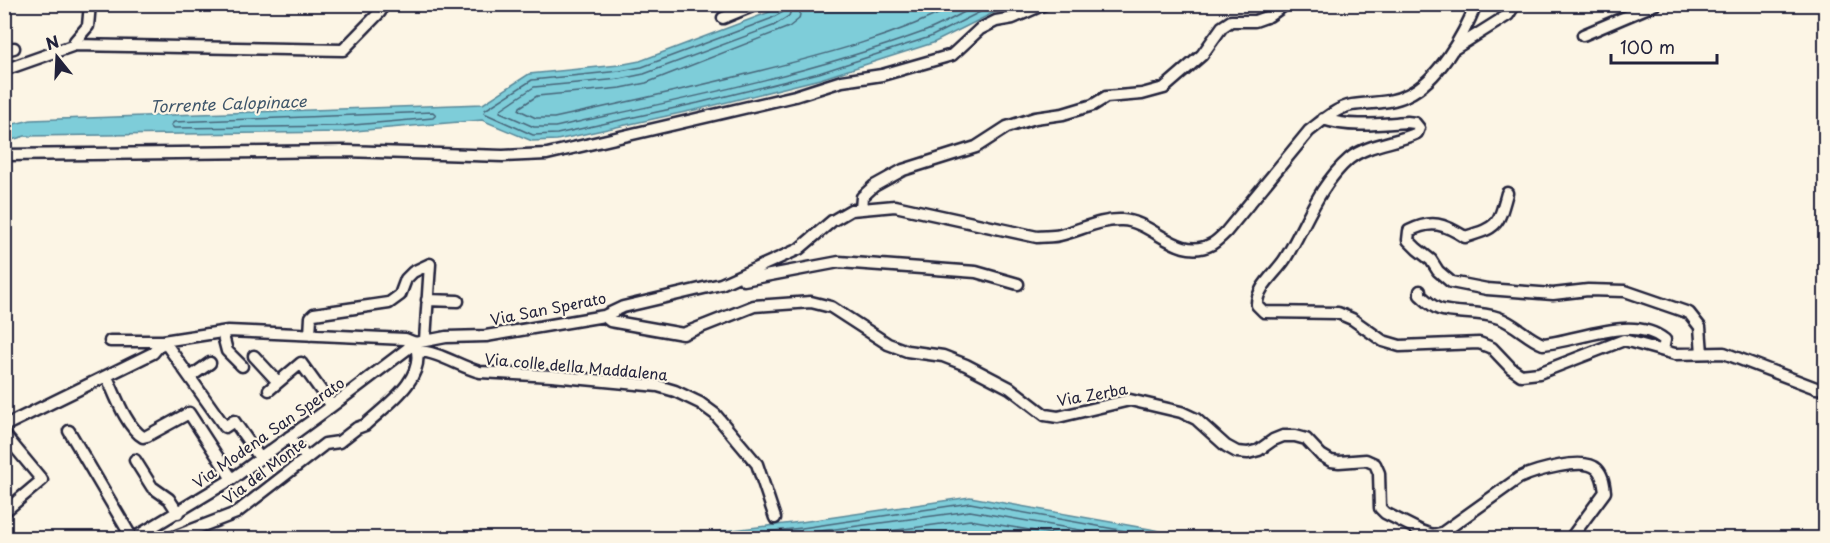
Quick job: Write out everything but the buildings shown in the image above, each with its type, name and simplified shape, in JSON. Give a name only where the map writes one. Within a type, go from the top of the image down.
[{"type":"street","points":[[75,45],[88,26],[90,4]]},
{"type":"street","points":[[4,70],[75,45],[343,50],[380,12],[379,4]]},
{"type":"street","points":[[723,18],[757,4]]},
{"type":"street","points":[[4,155],[345,151],[503,156],[547,154],[795,96],[842,81],[882,75],[952,55],[980,29],[996,21],[1013,18],[1046,4]]},
{"type":"street","points":[[861,209],[862,197],[874,186],[903,170],[976,147],[1007,127],[1093,105],[1106,97],[1142,94],[1164,88],[1202,55],[1222,27],[1231,21],[1255,21],[1269,16],[1286,4]]},
{"type":"street","points":[[722,284],[799,249],[832,220],[851,210],[895,206],[1037,237],[1058,236],[1107,220],[1124,220],[1138,223],[1174,245],[1196,248],[1211,245],[1226,232],[1309,131],[1323,119],[1351,105],[1407,95],[1425,83],[1452,51],[1468,24],[1476,4]]},
{"type":"street","points":[[1452,51],[1508,15],[1515,4]]},
{"type":"street","points":[[1583,35],[1656,4]]},
{"type":"street","points":[[1323,119],[1345,124],[1407,122],[1415,123],[1419,128],[1417,133],[1408,138],[1365,150],[1351,158],[1333,175],[1316,199],[1285,259],[1257,296],[1257,305],[1264,312],[1338,313],[1352,319],[1383,341],[1400,346],[1479,343],[1492,348],[1521,375],[1539,374],[1624,340],[1675,354],[1724,353],[1816,388],[1826,389]]},
{"type":"street","points":[[1507,193],[1499,221],[1488,230],[1465,237],[1436,224],[1422,224],[1408,231],[1408,240],[1431,260],[1438,271],[1450,282],[1496,290],[1553,294],[1588,290],[1625,291],[1689,313],[1700,327],[1702,353]]},
{"type":"street","points":[[722,284],[839,262],[976,272],[1018,284]]},
{"type":"street","name":"Via del Monte","points":[[171,538],[236,513],[325,444],[339,442],[357,428],[365,425],[411,381],[416,370],[428,300],[430,264],[413,272],[406,279],[400,294],[389,303],[314,314],[311,317],[310,335]]},
{"type":"street","name":"Via San Sperato","points":[[419,345],[446,337],[486,336],[604,316],[623,307],[722,284]]},
{"type":"street","points":[[1420,291],[1420,295],[1438,309],[1482,312],[1522,330],[1532,340],[1543,344],[1612,330],[1640,330],[1657,333],[1665,340],[1663,350]]},
{"type":"street","points":[[428,300],[458,301]]},
{"type":"street","name":"Via Zerba","points":[[604,316],[610,321],[683,334],[754,306],[811,302],[831,307],[888,344],[907,351],[944,356],[966,365],[1010,388],[1045,415],[1058,417],[1130,400],[1196,419],[1226,446],[1238,452],[1248,453],[1259,450],[1283,436],[1295,436],[1306,439],[1321,455],[1331,461],[1366,460],[1375,464],[1379,473],[1380,508],[1385,513],[1432,535],[1442,533],[1505,486],[1528,473],[1574,464],[1588,464],[1597,470],[1603,480],[1605,492],[1571,538]]},
{"type":"street","points":[[222,332],[227,351],[242,366]]},
{"type":"street","points":[[110,341],[163,341],[222,332],[405,339],[419,345]]},
{"type":"street","points":[[4,426],[153,353],[163,341]]},
{"type":"street","points":[[163,341],[225,427],[234,421],[260,458]]},
{"type":"street","name":"Via Modena San Sperato","points":[[133,538],[232,479],[419,345]]},
{"type":"street","name":"Via colle della Maddalena","points":[[419,345],[464,368],[480,372],[658,386],[700,403],[715,414],[757,464],[774,518]]},
{"type":"street","points":[[254,356],[278,382]]},
{"type":"street","points":[[190,377],[210,363]]},
{"type":"street","points":[[269,390],[301,363],[332,406]]},
{"type":"street","points":[[107,377],[136,434],[142,437],[147,436],[189,413],[232,479]]},
{"type":"street","points":[[69,430],[133,538]]},
{"type":"street","points":[[4,434],[42,480],[4,512]]},
{"type":"street","points":[[290,437],[307,458]]},
{"type":"street","points":[[135,460],[152,488],[169,499],[178,513]]},
{"type":"water","points":[[785,4],[1009,5],[933,43],[820,79],[699,109],[557,140],[532,141],[482,120],[343,132],[25,136],[5,142],[5,126],[31,120],[483,104],[529,74],[640,61]]},
{"type":"water","points":[[970,497],[1190,538],[665,538],[801,522]]},
{"type":"water label","name":"Torrente Calopinace","points":[[228,103]]}]
